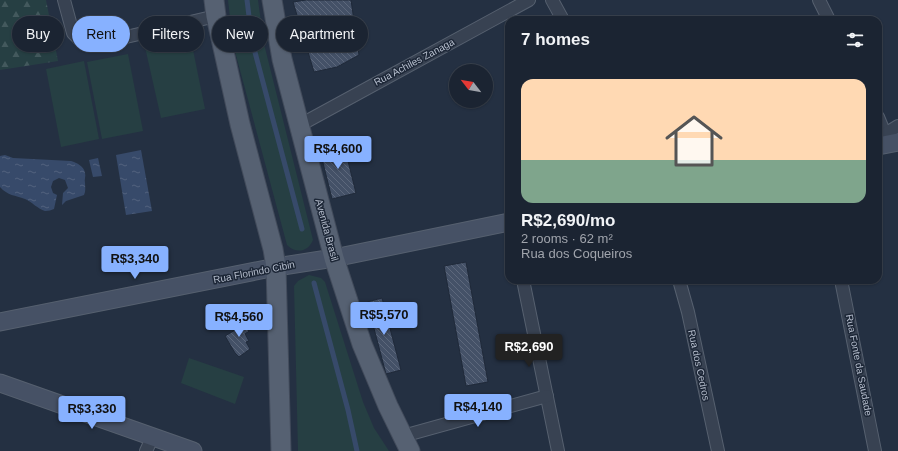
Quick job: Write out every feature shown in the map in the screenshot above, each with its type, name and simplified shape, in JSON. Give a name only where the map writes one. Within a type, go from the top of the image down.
[{"type":"main road","name":"Avenida Brasil","points":[[272,0],[282,59],[334,258],[362,344],[388,406],[407,444]]},
{"type":"main road","points":[[215,8],[240,124],[273,249],[276,267],[281,451]]},
{"type":"main road","name":"Rua Florindo Cibin","points":[[0,325],[8,320],[276,267],[334,258],[505,223]]},
{"type":"main road","points":[[4,383],[149,444],[193,451]]},
{"type":"street","points":[[64,0],[73,33],[82,42],[96,44],[215,8]]},
{"type":"street","name":"Rua Achiles Zanaga","points":[[300,125],[529,0]]},
{"type":"street","points":[[552,0],[561,16]]},
{"type":"street","points":[[819,0],[827,16]]},
{"type":"street","points":[[887,142],[898,126]]},
{"type":"street","points":[[882,128],[887,142]]},
{"type":"street","points":[[524,284],[558,451]]},
{"type":"street","name":"Rua dos Cedros","points":[[680,284],[688,312],[718,451]]},
{"type":"street","name":"Rua Fonte da Saudade","points":[[842,284],[875,451]]},
{"type":"street","points":[[407,444],[547,396]]},
{"type":"green space","points":[[0,0],[46,0],[49,16],[12,16],[12,52],[56,52],[58,61],[0,70]]},
{"type":"green space","points":[[228,0],[258,0],[260,16],[230,16]]},
{"type":"green space","points":[[146,52],[193,52],[205,109],[161,118]]},
{"type":"green space","points":[[235,52],[266,52],[313,240],[308,247],[298,251],[287,245]]},
{"type":"green space","points":[[128,54],[143,131],[102,139],[87,62]]},
{"type":"green space","points":[[84,61],[99,139],[61,147],[46,69]]},
{"type":"green space","points":[[309,275],[321,278],[325,282],[363,402],[374,428],[389,451],[298,451],[294,286],[298,281]]},
{"type":"green space","points":[[189,358],[244,377],[235,404],[181,383]]},
{"type":"water","points":[[141,150],[152,211],[126,215],[116,155]]},
{"type":"water","points":[[5,155],[13,158],[71,161],[78,164],[83,168],[85,174],[84,195],[66,201],[62,205],[63,193],[68,188],[65,180],[59,178],[53,181],[51,187],[53,193],[57,195],[54,209],[49,211],[40,209],[25,199],[9,194],[0,187],[0,156]]},
{"type":"water","points":[[98,158],[102,176],[93,177],[89,160]]},
{"type":"building","points":[[306,0],[351,0],[353,16],[297,16],[293,2]]},
{"type":"building","points":[[308,52],[359,52],[359,55],[337,67],[314,72]]},
{"type":"building","points":[[343,141],[356,193],[332,199],[319,147]]},
{"type":"building","points":[[466,262],[488,382],[466,386],[444,266]]},
{"type":"building","points":[[382,298],[401,370],[386,374],[367,302]]},
{"type":"building","points":[[240,317],[249,331],[245,334],[249,341],[246,342],[250,349],[239,357],[225,336],[235,330],[230,323]]},
{"type":"waterway","points":[[247,0],[252,41],[302,229]]},
{"type":"waterway","points":[[314,283],[348,410],[357,451]]}]
